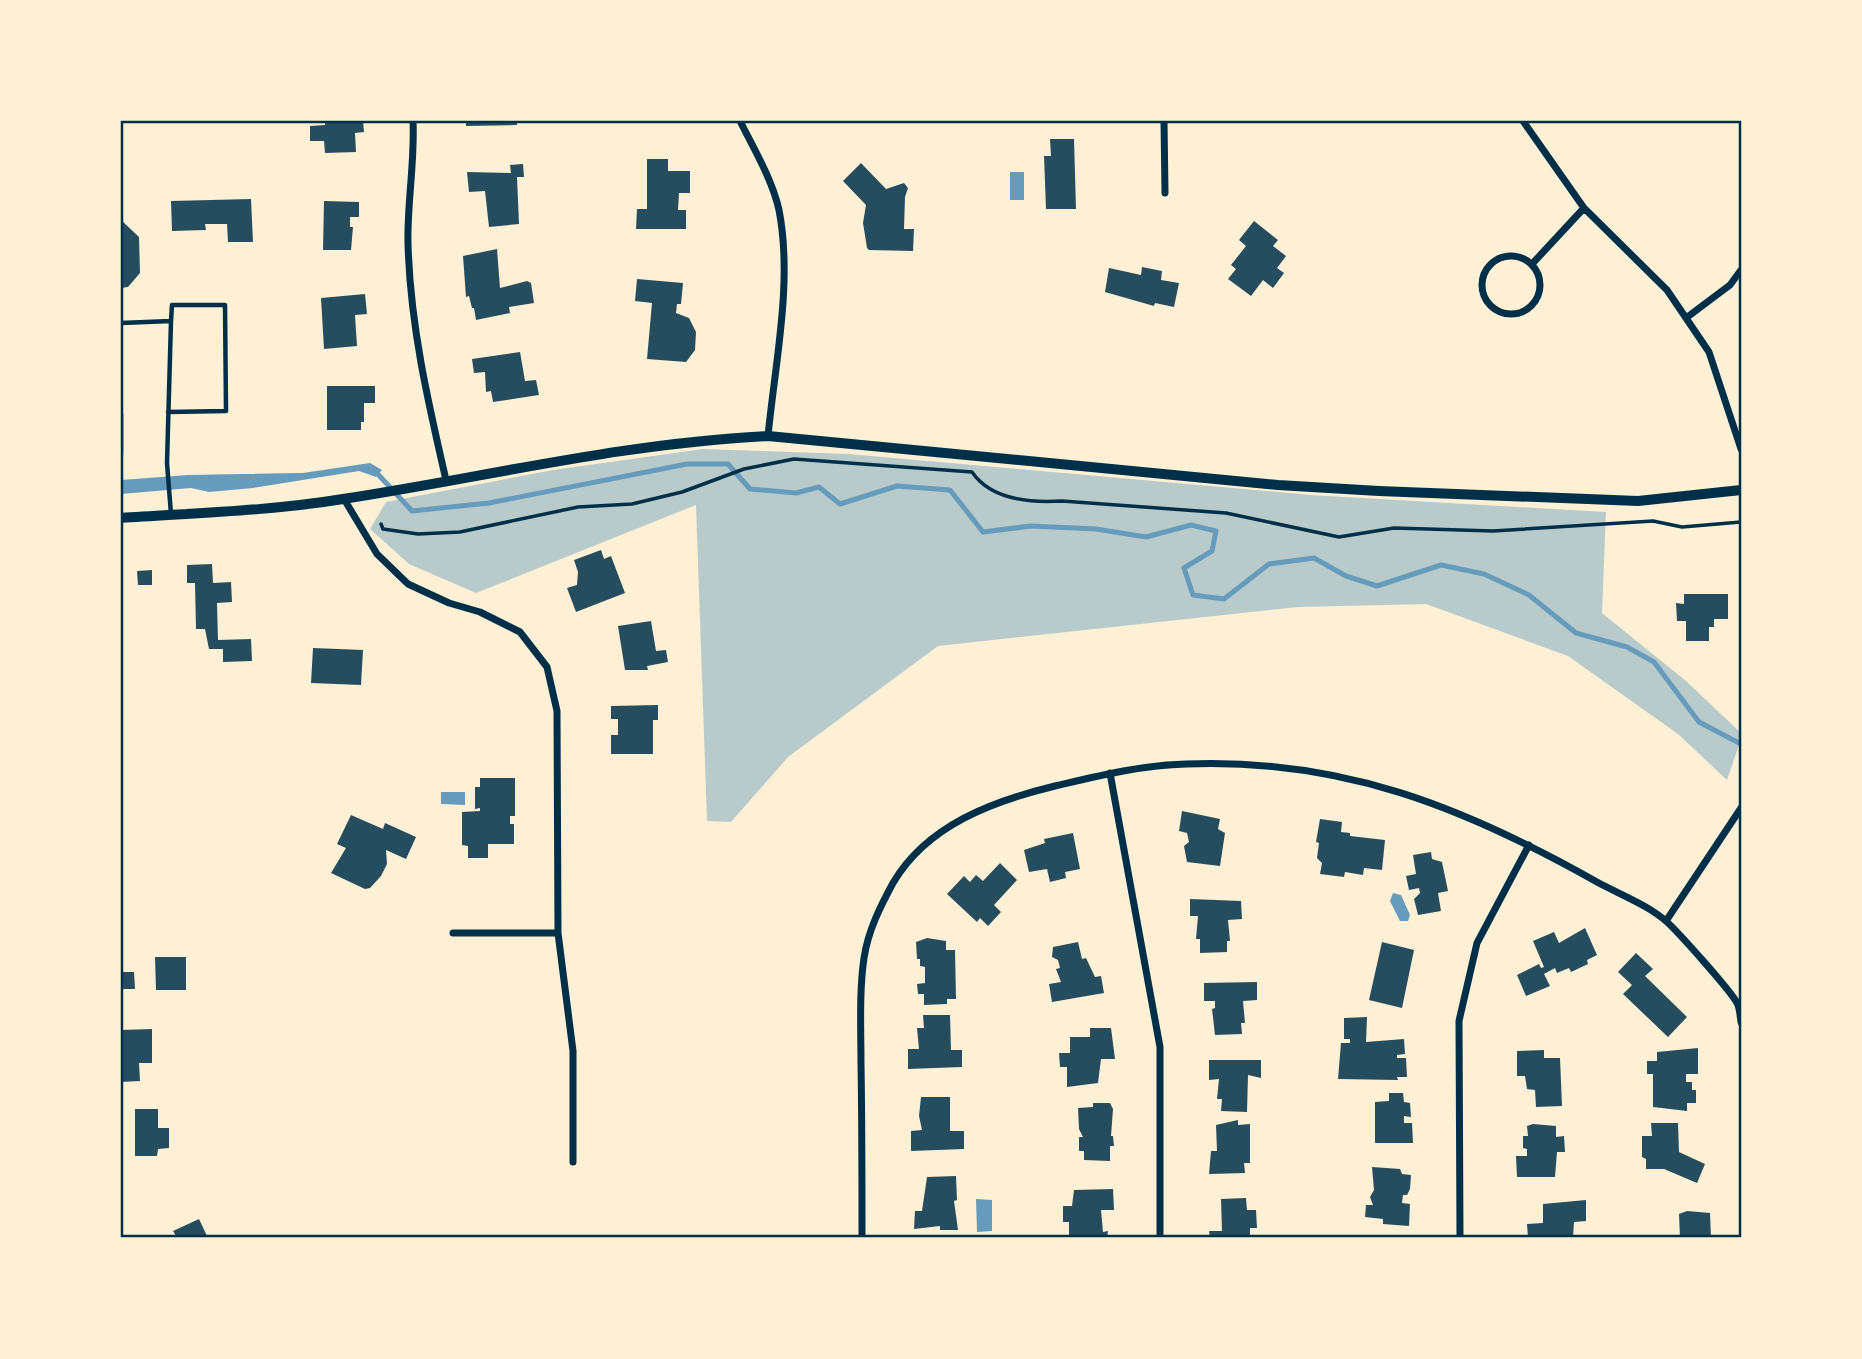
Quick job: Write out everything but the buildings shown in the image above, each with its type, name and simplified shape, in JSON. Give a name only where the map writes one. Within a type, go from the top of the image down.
[{"type":"main road","points":[[121,518],[344,499],[687,440],[768,436],[1278,485],[1392,492],[1638,501],[1741,490]]},
{"type":"street","points":[[413,121],[408,242],[414,317],[422,375],[446,480]]},
{"type":"street","points":[[740,121],[770,183],[779,209],[782,236],[782,298],[768,436]]},
{"type":"street","points":[[1164,121],[1166,193]]},
{"type":"street","points":[[1523,121],[1584,208],[1667,290],[1709,352],[1741,449]]},
{"type":"street","points":[[1532,264],[1584,208]]},
{"type":"street","points":[[1512,255],[1532,264],[1540,279],[1539,296],[1531,307],[1509,314],[1498,311],[1488,302],[1482,279],[1496,260],[1512,255]]},
{"type":"street","points":[[1686,318],[1730,285],[1741,270]]},
{"type":"street","points":[[344,499],[377,554],[408,584],[449,603],[480,612],[520,632],[547,667],[556,711],[558,933],[573,1051],[573,1162]]},
{"type":"street","points":[[862,1238],[861,1000],[864,958],[873,922],[895,881],[924,847],[945,829],[978,810],[1028,793],[1110,773],[1184,764],[1245,763],[1313,770],[1363,779],[1420,798],[1529,845],[1666,921],[1737,1003],[1741,1022]]},
{"type":"street","points":[[1110,773],[1160,1047],[1160,1238]]},
{"type":"street","points":[[1666,921],[1741,808]]},
{"type":"street","points":[[1460,1238],[1459,1021],[1477,943],[1529,845]]},
{"type":"street","points":[[453,933],[558,933]]},
{"type":"lane","points":[[169,412],[226,411],[225,305],[172,305],[167,463],[172,514]]},
{"type":"lane","points":[[121,323],[171,321]]},
{"type":"lane","points":[[121,414],[121,454]]},
{"type":"path","points":[[381,524],[383,529],[418,534],[460,532],[578,507],[632,504],[682,492],[744,469],[794,459],[972,472],[982,487],[1007,496],[1041,502],[1062,501],[1226,513],[1339,537],[1394,528],[1493,531],[1653,521],[1682,527],[1741,522]]},
{"type":"shaded area","points":[[703,449],[849,454],[1311,495],[1606,512],[1602,613],[1686,681],[1741,733],[1741,739],[1727,780],[1678,734],[1568,656],[1426,604],[1298,607],[938,646],[788,757],[731,822],[707,821],[696,505],[476,593],[409,564],[370,529],[386,502],[553,470]]},
{"type":"water","points":[[1010,172],[1024,172],[1024,200],[1010,200]]},
{"type":"water","points":[[370,463],[382,470],[376,477],[359,471],[253,488],[209,492],[191,488],[121,494],[121,480],[188,475],[303,473]]},
{"type":"water","points":[[441,792],[465,792],[465,805],[441,804]]},
{"type":"water","points":[[1393,893],[1401,895],[1410,915],[1408,921],[1400,921],[1390,901]]},
{"type":"water","points":[[976,1199],[992,1200],[992,1231],[977,1232]]},
{"type":"waterway","points":[[375,471],[412,511],[489,503],[687,464],[728,464],[750,489],[796,493],[819,487],[840,504],[897,486],[950,490],[983,532],[1031,526],[1096,529],[1146,537],[1191,525],[1216,531],[1212,551],[1184,568],[1193,595],[1224,599],[1269,564],[1314,558],[1346,576],[1377,586],[1441,565],[1484,574],[1529,595],[1576,633],[1627,647],[1654,662],[1699,722],[1741,744]]}]
